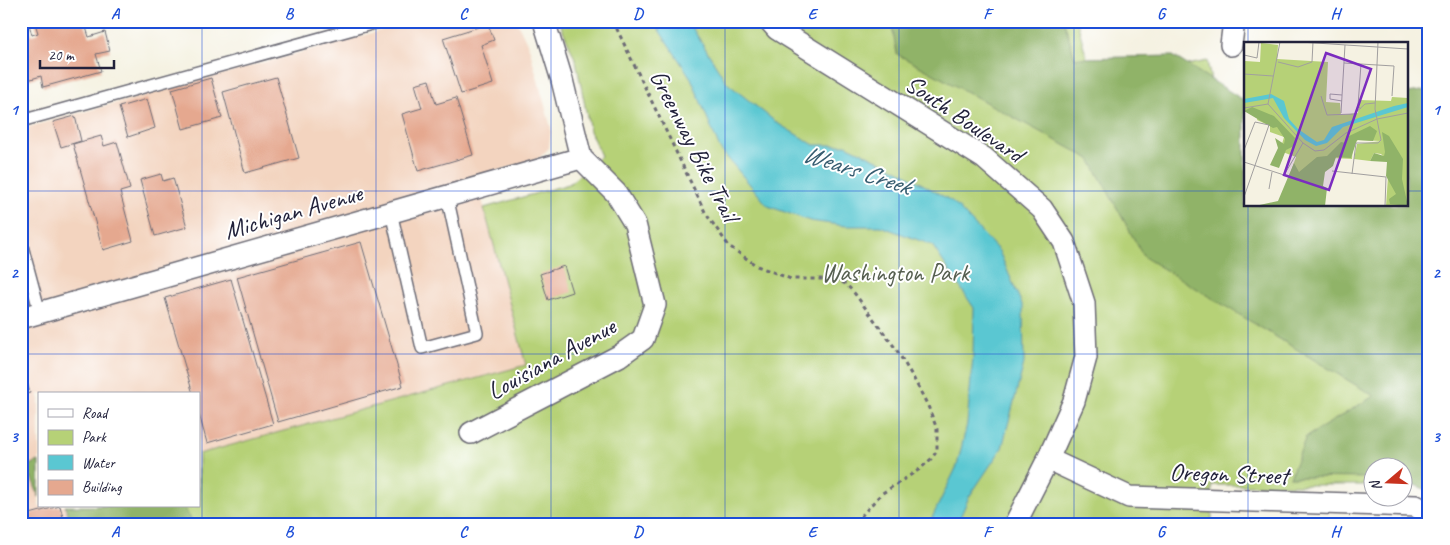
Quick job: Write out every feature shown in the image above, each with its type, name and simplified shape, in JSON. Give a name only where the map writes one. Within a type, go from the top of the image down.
[{"type":"street","points":[[544,21],[562,80],[581,158]]},
{"type":"street","name":"South Boulevard","points":[[770,21],[777,29],[984,158],[1042,209],[1064,242],[1084,303],[1086,357],[1074,401],[1048,459],[1014,524]]},
{"type":"street","points":[[1231,45],[1234,21]]},
{"type":"street","name":"Michigan Avenue","points":[[31,315],[581,158]]},
{"type":"street","name":"Louisiana Avenue","points":[[471,433],[620,356],[643,339],[655,305],[636,224],[616,193],[581,158]]},
{"type":"street","name":"Oregon Street","points":[[1048,459],[1129,497],[1422,511]]},
{"type":"lane","points":[[21,121],[382,21]]},
{"type":"lane","points":[[391,212],[422,348],[477,333],[447,196]]},
{"type":"lane","points":[[21,242],[31,315]]},
{"type":"path","name":"Greenway Bike Trail","points":[[613,21],[706,214],[729,246],[757,266],[791,279],[834,279],[846,284],[896,349],[928,406],[937,429],[937,451],[920,469],[880,494],[854,524]]},
{"type":"shaded area","points":[[416,21],[515,21],[529,47],[551,128],[549,148],[538,159],[476,177],[527,365],[200,454],[200,392],[38,392],[38,508],[97,508],[101,524],[21,524],[21,129]]},
{"type":"green space","name":"Washington Park","points":[[559,21],[1077,21],[1094,85],[1207,61],[1223,139],[1244,206],[1300,206],[1429,485],[1412,485],[1412,458],[1362,458],[1362,485],[1212,485],[1212,524],[101,524],[97,508],[200,508],[200,454],[526,365],[484,208],[569,184],[601,156],[590,131],[576,61]]},
{"type":"green space","points":[[891,21],[1064,21],[1075,58],[1173,56],[1244,100],[1244,206],[1408,206],[1408,93],[1428,90],[1427,33],[1429,32],[1429,491],[1412,484],[1412,458],[1362,458],[1362,478],[1290,477],[1306,437],[1374,396],[1144,257],[1090,159],[897,54]]},
{"type":"green space","points":[[38,461],[38,494],[27,466]]},
{"type":"green space","points":[[66,508],[184,508],[192,521],[190,524],[71,524]]},
{"type":"water","name":"Wears Creek","points":[[653,21],[688,21],[727,83],[777,123],[814,145],[846,145],[900,171],[953,202],[999,251],[1023,307],[1024,363],[1002,448],[969,497],[957,524],[929,524],[957,466],[967,424],[973,357],[974,308],[932,245],[880,226],[846,226],[810,221],[768,206],[720,149],[691,78]]},
{"type":"building","points":[[21,21],[28,21],[32,35],[38,33],[35,23],[41,21],[84,21],[89,37],[105,32],[110,51],[96,54],[101,71],[43,87],[41,76],[21,82]]},
{"type":"building","points":[[488,24],[494,40],[481,45],[493,84],[461,94],[443,38]]},
{"type":"building","points":[[276,77],[299,158],[245,173],[223,92]]},
{"type":"building","points":[[211,78],[222,118],[183,129],[172,89]]},
{"type":"building","points":[[429,80],[436,104],[456,98],[473,155],[418,171],[402,114],[422,108],[415,84]]},
{"type":"building","points":[[147,99],[155,128],[128,137],[119,107]]},
{"type":"building","points":[[75,116],[81,141],[61,147],[53,122]]},
{"type":"building","points":[[101,136],[104,146],[117,142],[130,189],[120,192],[133,241],[103,250],[73,144]]},
{"type":"building","points":[[161,174],[163,181],[173,178],[187,227],[155,236],[140,180]]},
{"type":"building","points":[[361,242],[403,386],[278,422],[237,277]]},
{"type":"building","points":[[564,266],[572,292],[548,300],[540,274]]},
{"type":"building","points":[[231,279],[273,424],[207,443],[200,418],[200,392],[192,392],[165,298]]},
{"type":"building","points":[[21,361],[30,393],[21,395]]},
{"type":"building","points":[[21,501],[26,515],[52,508],[61,508],[65,524],[21,524]]}]
